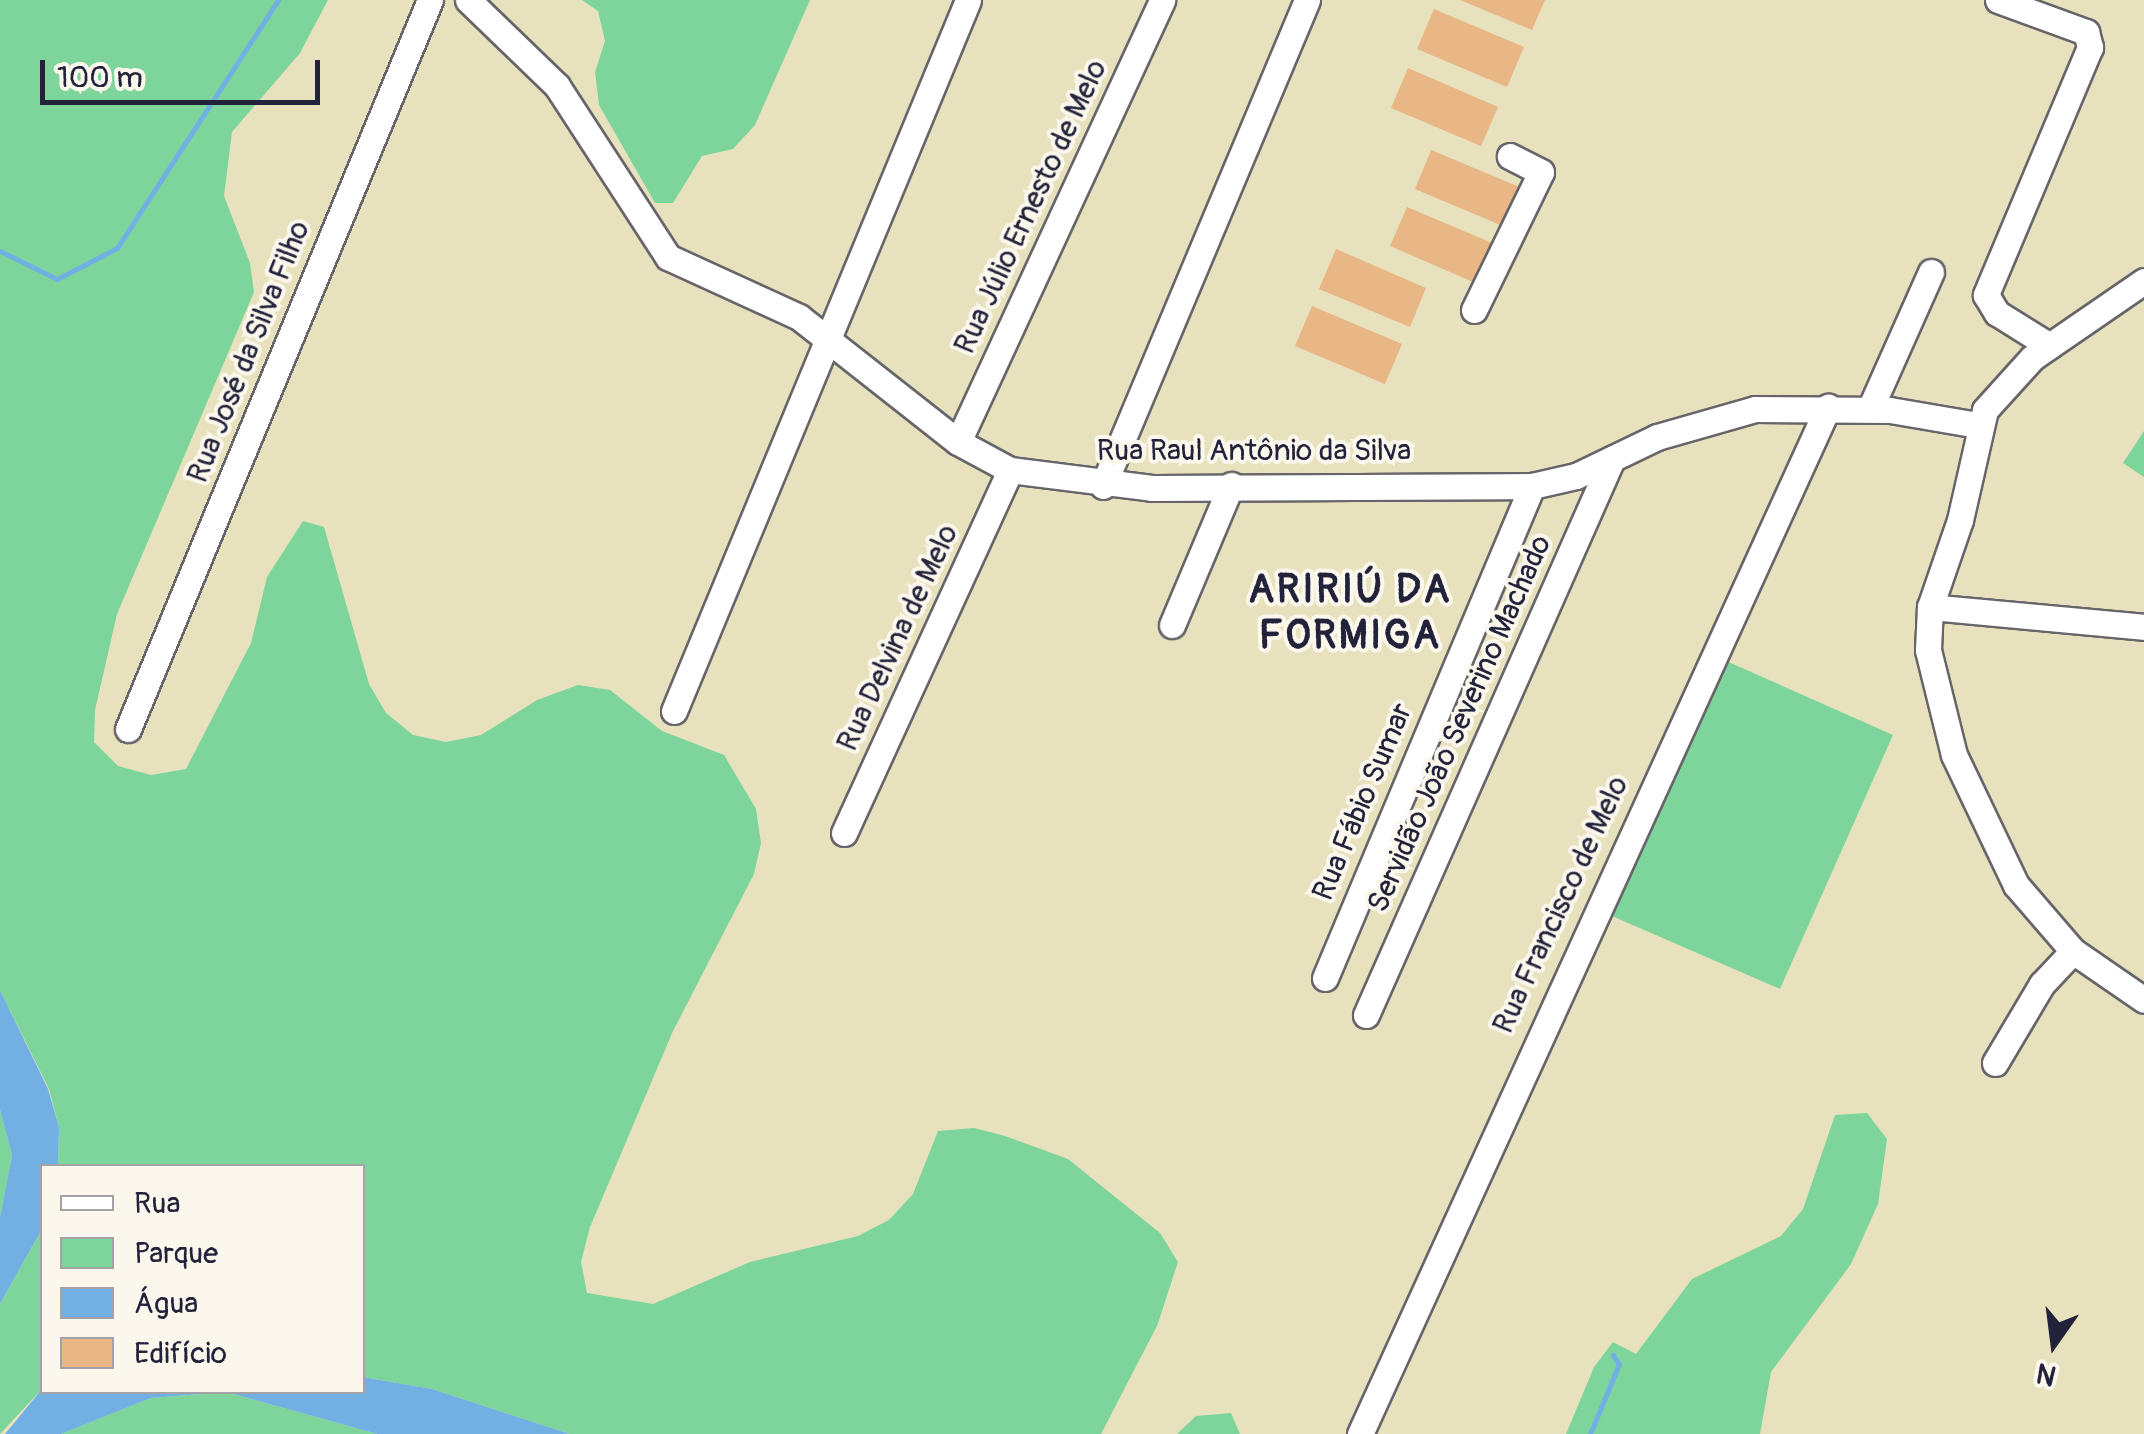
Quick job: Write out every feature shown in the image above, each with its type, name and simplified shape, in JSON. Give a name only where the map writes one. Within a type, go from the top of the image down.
[{"type":"street","name":"Rua José da Silva Filho","points":[[128,729],[430,0]]},
{"type":"street","name":"Rua Raul Antônio da Silva","points":[[469,0],[557,86],[668,257],[775,303],[827,338],[958,442],[1010,470],[1103,486],[1532,486],[1730,414],[1828,407],[1978,425]]},
{"type":"street","points":[[674,711],[968,0]]},
{"type":"street","name":"Rua Júlio Ernesto de Melo","points":[[958,442],[1162,0]]},
{"type":"street","points":[[1103,486],[1306,0]]},
{"type":"street","points":[[1998,0],[2086,32],[2090,46],[1986,294],[1997,312],[2050,346]]},
{"type":"street","points":[[1474,310],[1541,172],[1510,156]]},
{"type":"street","points":[[1870,410],[1931,272]]},
{"type":"street","points":[[2144,281],[2006,380],[1978,425],[1960,520],[1930,607],[1931,679],[1954,755],[2010,875],[2072,951],[2144,1000]]},
{"type":"street","name":"Rua Francisco de Melo","points":[[1360,1434],[1828,407]]},
{"type":"street","name":"Servidão João Severino Machado","points":[[1366,1015],[1612,459]]},
{"type":"street","name":"Rua Delvina de Melo","points":[[844,833],[1010,470]]},
{"type":"street","points":[[1172,625],[1231,485]]},
{"type":"street","name":"Rua Fábio Sumar","points":[[1324,978],[1532,486]]},
{"type":"street","points":[[1930,607],[2144,627]]},
{"type":"street","points":[[1994,1063],[2042,984],[2072,951]]},
{"type":"green space","points":[[0,0],[328,0],[300,53],[232,132],[224,196],[250,263],[254,292],[117,614],[95,710],[94,742],[118,766],[151,775],[186,769],[251,643],[267,577],[303,521],[324,527],[369,684],[386,713],[413,735],[446,742],[481,735],[537,700],[578,685],[610,690],[662,731],[724,755],[756,809],[761,843],[754,874],[673,1031],[590,1227],[581,1262],[587,1293],[653,1304],[750,1262],[858,1236],[889,1220],[913,1194],[938,1131],[974,1128],[1068,1159],[1160,1233],[1178,1262],[1157,1326],[1101,1434],[570,1434],[432,1389],[365,1377],[365,1164],[58,1164],[59,1127],[49,1089],[0,990]]},
{"type":"green space","points":[[582,0],[810,0],[755,125],[733,149],[702,156],[673,203],[655,203],[599,105],[595,72],[605,41],[598,11]]},
{"type":"green space","points":[[2144,431],[2144,477],[2123,463]]},
{"type":"green space","points":[[1724,660],[1893,735],[1780,989],[1612,916]]},
{"type":"green space","points":[[0,1110],[12,1155],[0,1217]]},
{"type":"green space","points":[[1867,1113],[1887,1139],[1878,1204],[1851,1264],[1771,1372],[1760,1434],[1566,1434],[1594,1367],[1613,1342],[1636,1354],[1692,1279],[1781,1236],[1803,1209],[1835,1115]]},
{"type":"green space","points":[[40,1233],[40,1391],[0,1434],[0,1304]]},
{"type":"green space","points":[[233,1394],[377,1434],[61,1434],[151,1398]]},
{"type":"green space","points":[[1231,1413],[1240,1434],[1177,1434],[1196,1416]]},
{"type":"water","points":[[0,990],[48,1089],[59,1127],[58,1164],[40,1164],[40,1233],[0,1304],[0,1217],[12,1155],[0,1110]]},
{"type":"water","points":[[365,1377],[432,1389],[570,1434],[377,1434],[233,1394],[365,1394]]},
{"type":"water","points":[[40,1391],[201,1394],[151,1398],[61,1434],[5,1434]]},
{"type":"building","points":[[1460,0],[1545,0],[1532,30]]},
{"type":"building","points":[[1434,9],[1524,47],[1507,87],[1417,49]]},
{"type":"building","points":[[1408,68],[1498,107],[1481,146],[1391,108]]},
{"type":"building","points":[[1431,150],[1522,188],[1505,227],[1415,189]]},
{"type":"building","points":[[1407,207],[1497,245],[1480,285],[1390,246]]},
{"type":"building","points":[[1336,249],[1426,288],[1410,327],[1319,289]]},
{"type":"building","points":[[1312,306],[1402,344],[1385,384],[1295,346]]},
{"type":"waterway","points":[[0,251],[57,279],[117,248],[278,0]]},
{"type":"waterway","points":[[1590,1434],[1619,1364],[1613,1355]]},
{"type":"district","name":"ARIRIÚ DA FORMIGA","points":[[1350,613]]}]
